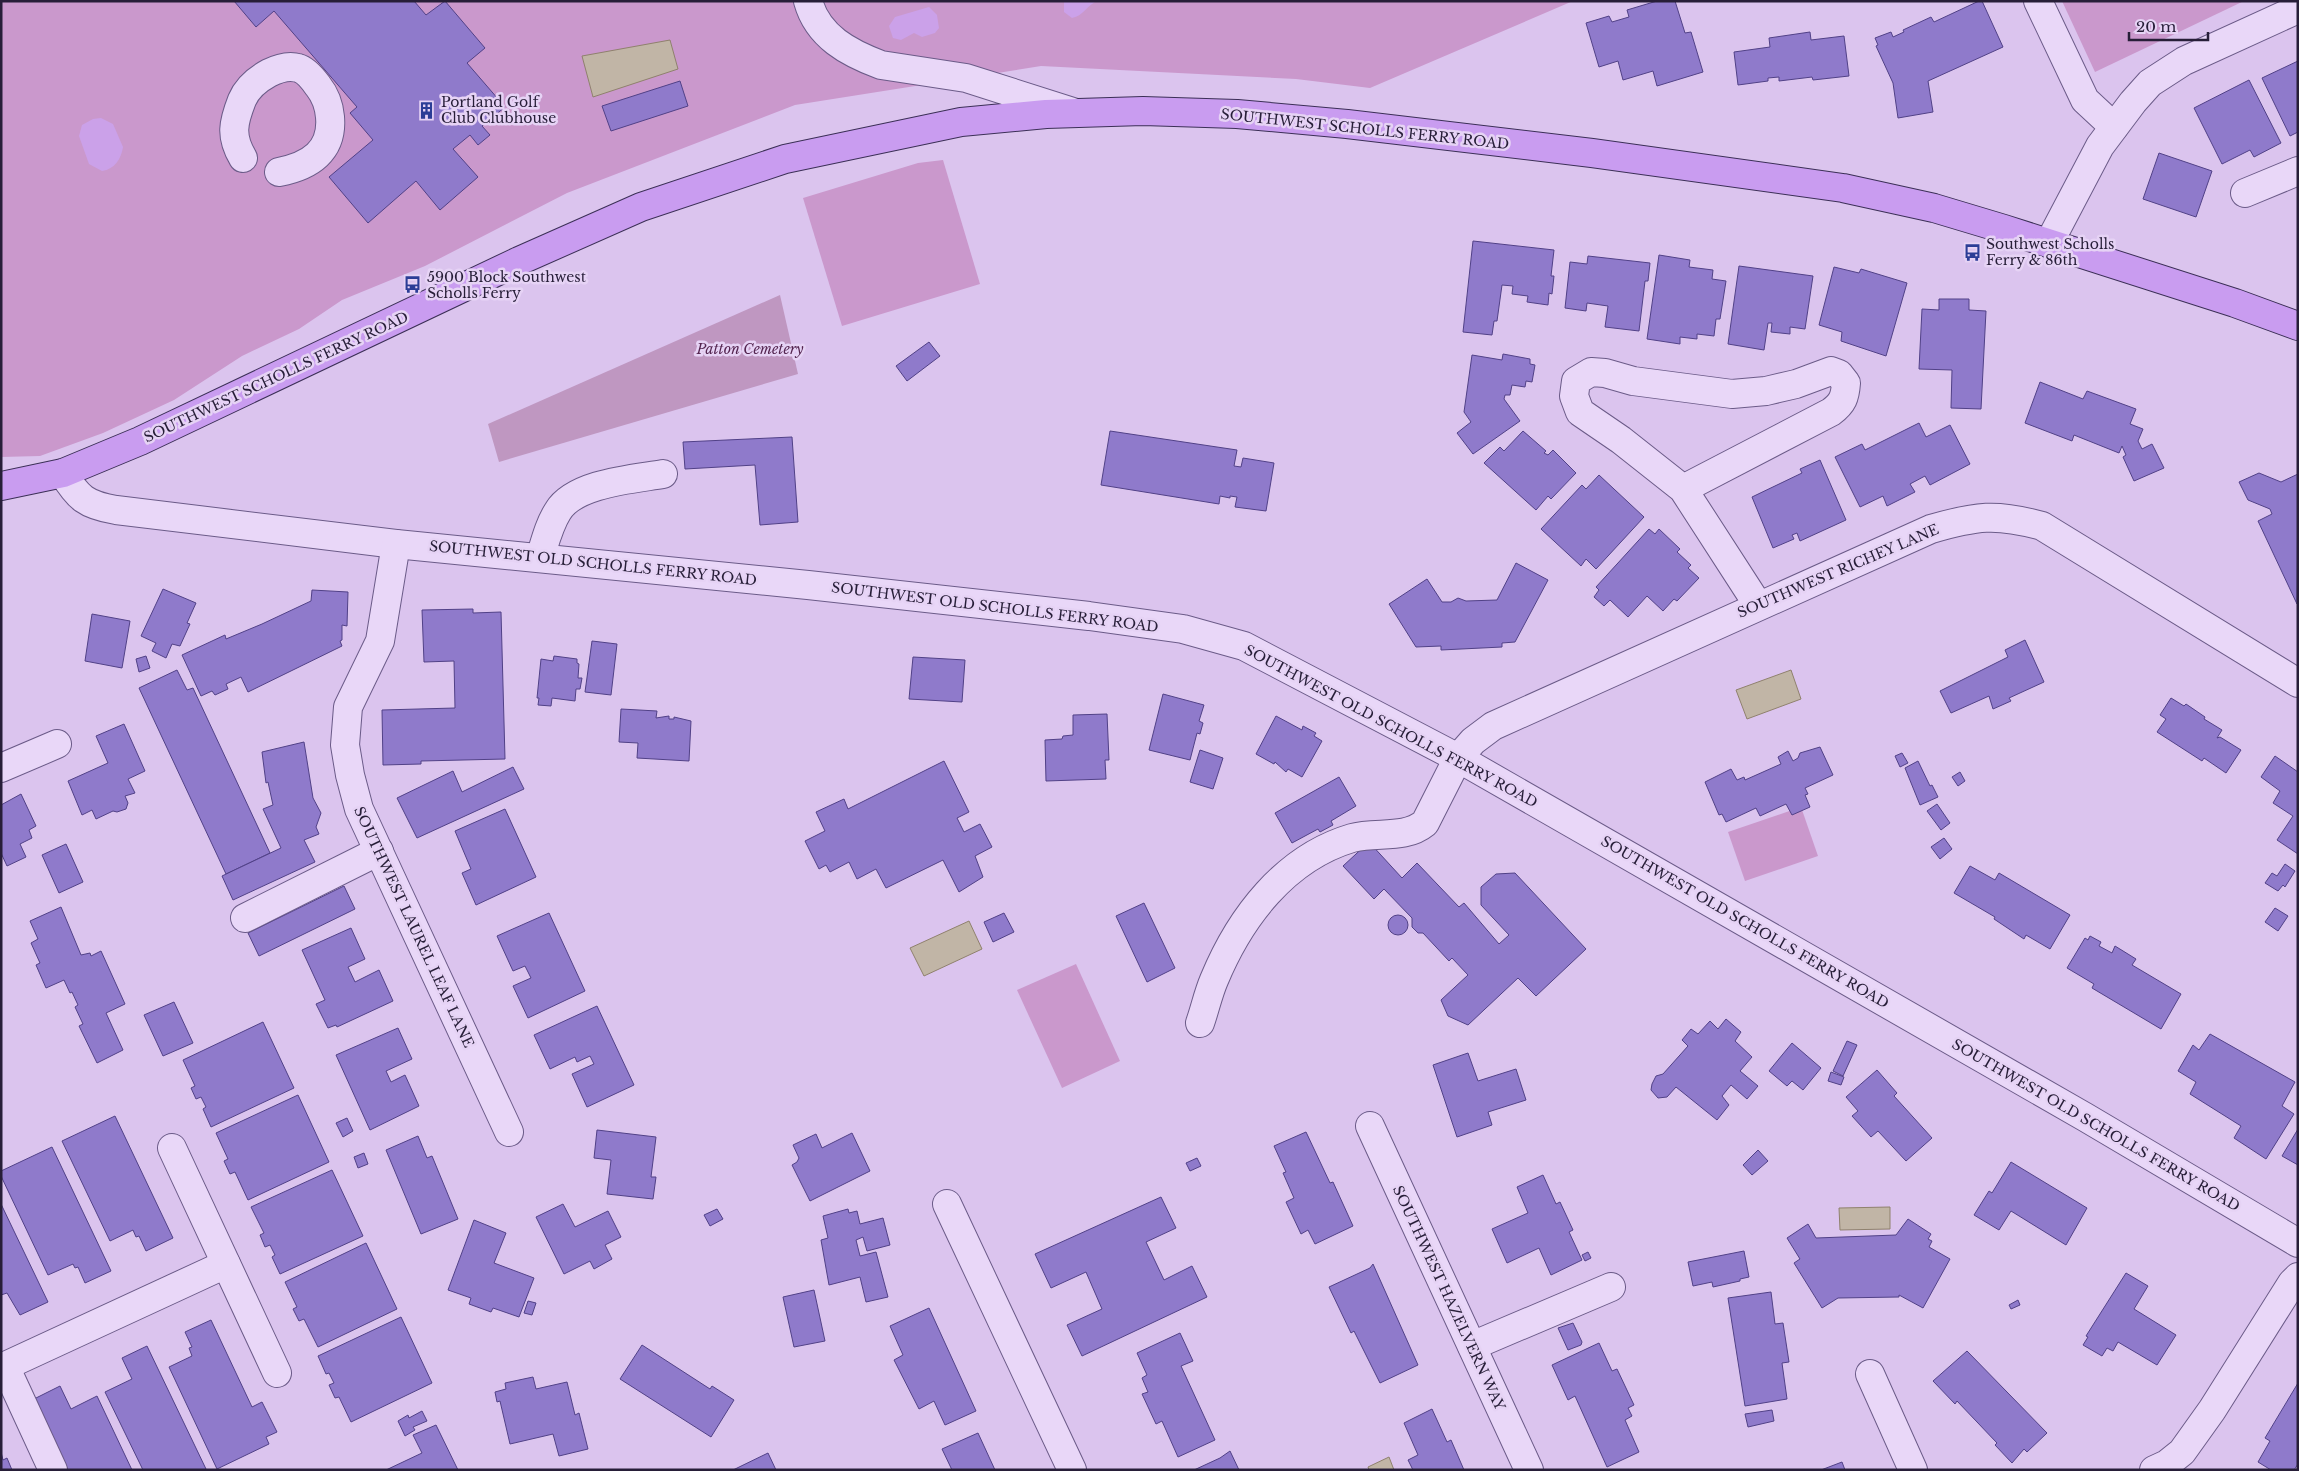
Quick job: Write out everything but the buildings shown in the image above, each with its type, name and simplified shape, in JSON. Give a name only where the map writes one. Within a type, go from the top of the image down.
[{"type":"main road","name":"SOUTHWEST SCHOLLS FERRY ROAD","points":[[1,486],[63,473],[149,436],[520,260],[641,207],[785,158],[961,122],[1074,112],[1143,110],[1237,114],[1356,125],[1601,154],[1843,188],[1934,208],[2235,303],[2298,326]]},
{"type":"street","points":[[808,1],[810,10],[832,41],[866,60],[881,66],[966,78],[1074,112]]},
{"type":"street","points":[[2038,1],[2085,100],[2114,127]]},
{"type":"street","points":[[2048,243],[2100,146],[2132,102],[2150,83],[2184,61],[2298,8]]},
{"type":"street","points":[[243,158],[233,132],[243,97],[257,79],[279,68],[298,68],[310,76],[324,93],[329,106],[331,130],[328,140],[320,153],[294,169],[279,172]]},
{"type":"street","points":[[2245,193],[2298,171]]},
{"type":"street","points":[[1683,488],[1831,412],[1841,405],[1845,396],[1846,383],[1839,374],[1831,371],[1796,384],[1766,391],[1732,394],[1633,381],[1605,373],[1591,372],[1576,381],[1574,396],[1580,412],[1621,440],[1683,488],[1758,606]]},
{"type":"street","name":"SOUTHWEST OLD SCHOLLS FERRY ROAD","points":[[63,473],[74,492],[85,502],[98,507],[396,544],[808,585],[1089,616],[1183,629],[1244,646],[1458,758],[2086,1117],[2298,1243]]},
{"type":"street","points":[[540,558],[550,527],[559,509],[569,499],[593,487],[663,474]]},
{"type":"street","name":"SOUTHWEST RICHEY LANE","points":[[1200,1024],[1214,980],[1248,915],[1283,877],[1318,851],[1354,838],[1388,833],[1406,834],[1417,829],[1425,823],[1458,758],[1473,741],[1493,726],[1931,529],[1986,516],[2014,518],[2042,526],[2068,540],[2298,683]]},
{"type":"street","name":"SOUTHWEST LAUREL LEAF LANE","points":[[396,544],[380,641],[348,707],[345,745],[350,775],[359,808],[509,1132]]},
{"type":"street","points":[[1,768],[56,744]]},
{"type":"street","points":[[245,918],[379,851]]},
{"type":"street","name":"SOUTHWEST HAZELVERN WAY","points":[[1370,1126],[1529,1470]]},
{"type":"street","points":[[172,1148],[277,1373]]},
{"type":"street","points":[[947,1204],[1072,1470]]},
{"type":"street","points":[[53,1470],[3,1367],[226,1264]]},
{"type":"street","points":[[2154,1470],[2167,1464],[2182,1452],[2212,1410],[2292,1283],[2298,1277]]},
{"type":"street","points":[[1472,1346],[1611,1286]]},
{"type":"street","points":[[1870,1374],[1913,1470]]},
{"type":"shaded area","points":[[1,1],[1573,1],[1370,88],[1296,79],[1041,66],[795,105],[567,193],[425,266],[342,300],[299,329],[242,356],[174,400],[103,433],[40,456],[1,457]]},
{"type":"shaded area","points":[[2062,1],[2244,1],[2095,72]]},
{"type":"shaded area","points":[[670,40],[678,69],[593,97],[582,56]]},
{"type":"shaded area","points":[[943,160],[980,284],[842,326],[803,198],[918,163]]},
{"type":"shaded area","points":[[1791,670],[1801,699],[1747,719],[1736,690]]},
{"type":"shaded area","points":[[1801,807],[1818,856],[1745,881],[1728,832]]},
{"type":"shaded area","points":[[969,921],[982,949],[924,976],[910,948]]},
{"type":"shaded area","points":[[1076,964],[1120,1061],[1062,1088],[1017,990]]},
{"type":"shaded area","points":[[1890,1207],[1890,1229],[1840,1230],[1839,1208]]},
{"type":"shaded area","points":[[1389,1457],[1394,1470],[1369,1470],[1368,1467]]},
{"type":"sand","points":[[1064,1],[1098,1],[1080,15],[1072,18],[1064,12]]},
{"type":"sand","points":[[929,7],[937,15],[939,28],[935,33],[922,37],[914,33],[901,40],[893,38],[889,26],[895,17]]},
{"type":"sand","points":[[101,118],[113,124],[123,147],[117,163],[102,171],[89,164],[79,136],[82,125],[93,119]]},
{"type":"green space","name":"Patton Cemetery","points":[[780,295],[798,374],[499,462],[488,424]]},
{"type":"place","name":"Portland Golf Club Clubhouse","points":[[427,110]]},
{"type":"place","name":"Southwest Scholls Ferry & 86th","points":[[1972,252]]},
{"type":"place","name":"5900 Block Southwest Scholls Ferry","points":[[413,285]]}]
